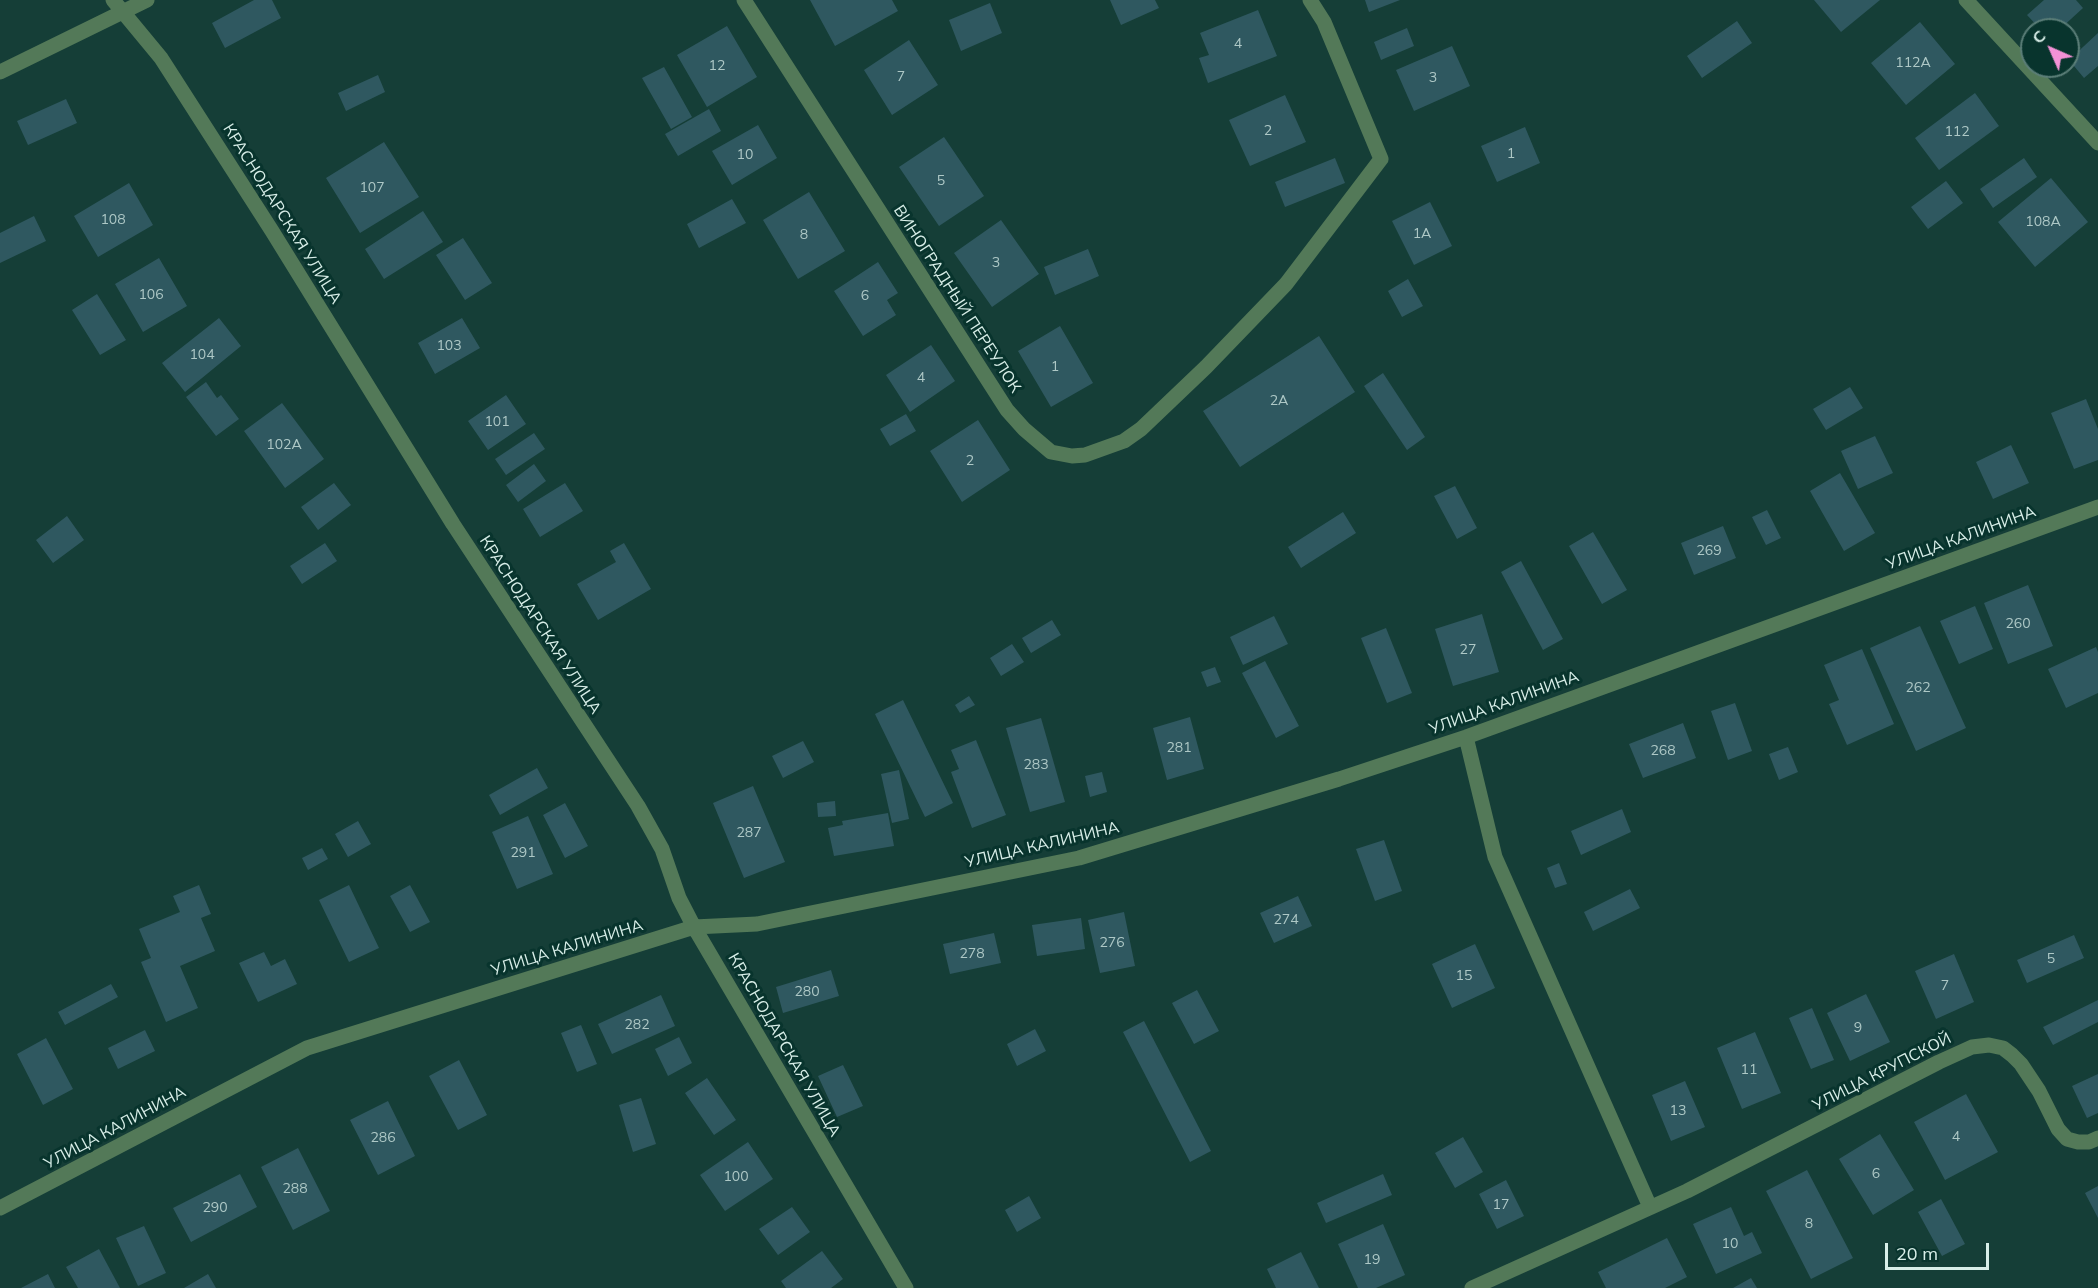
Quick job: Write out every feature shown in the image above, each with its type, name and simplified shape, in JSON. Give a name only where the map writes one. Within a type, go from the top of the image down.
[{"type":"street","points":[[0,72],[118,5],[147,0]]},
{"type":"street","name":"ВИНОГРАДНЫЙ ПЕРЕУЛОК","points":[[744,0],[1007,410],[1024,429],[1051,452],[1072,456],[1086,455],[1124,441],[1141,429],[1206,367],[1286,284],[1381,159],[1324,22],[1310,0]]},
{"type":"street","points":[[1966,0],[2098,143]]},
{"type":"street","name":"КРАСНОДАРСКАЯ УЛИЦА","points":[[118,5],[161,58],[272,231],[453,524],[638,806],[662,849],[679,898],[694,927],[906,1288]]},
{"type":"street","name":"УЛИЦА КАЛИНИНА","points":[[0,1208],[307,1048],[694,927],[757,924],[1079,858],[1339,780],[1466,737],[2098,507]]},
{"type":"street","points":[[1466,737],[1496,857],[1650,1207]]},
{"type":"street","name":"УЛИЦА КРУПСКОЙ","points":[[1472,1288],[1688,1191],[1972,1047],[1989,1045],[2003,1048],[2021,1064],[2039,1091],[2058,1129],[2067,1138],[2078,1142],[2089,1142],[2098,1138]]},
{"type":"building","points":[[254,0],[272,0],[281,18],[225,48],[212,23]]},
{"type":"building","points":[[810,0],[892,0],[898,11],[835,46]]},
{"type":"building","points":[[1110,0],[1155,0],[1159,8],[1121,25]]},
{"type":"building","points":[[1365,0],[1400,0],[1369,12]]},
{"type":"building","points":[[1814,0],[1880,0],[1841,32]]},
{"type":"building","points":[[2044,0],[2076,0],[2083,8],[2072,18],[2030,18],[2027,15]]},
{"type":"building","points":[[990,3],[1002,33],[961,51],[949,20]]},
{"type":"building","points":[[1258,10],[1277,56],[1208,83],[1199,58],[1209,55],[1200,33]]},
{"type":"building","points":[[1737,21],[1752,43],[1702,78],[1687,56]]},
{"type":"building","points":[[1920,22],[1955,64],[1906,105],[1871,63]]},
{"type":"building","points":[[727,26],[757,77],[707,107],[677,55]]},
{"type":"building","points":[[1407,28],[1414,46],[1381,60],[1374,42]]},
{"type":"building","points":[[2098,33],[2098,66],[2084,78],[2080,73],[2080,50]]},
{"type":"building","points":[[909,40],[938,85],[892,115],[864,70]]},
{"type":"building","points":[[1452,46],[1470,86],[1414,111],[1396,70]]},
{"type":"building","points":[[664,67],[692,117],[671,129],[642,78]]},
{"type":"building","points":[[378,75],[385,92],[346,111],[338,93]]},
{"type":"building","points":[[1975,93],[1999,126],[1939,170],[1915,138]]},
{"type":"building","points":[[1285,95],[1306,142],[1250,166],[1229,120]]},
{"type":"building","points":[[66,99],[77,123],[28,145],[17,121]]},
{"type":"building","points":[[709,109],[721,131],[678,156],[665,134]]},
{"type":"building","points":[[758,125],[777,158],[732,185],[712,151]]},
{"type":"building","points":[[1525,127],[1540,163],[1497,182],[1481,146]]},
{"type":"building","points":[[944,137],[984,196],[939,226],[899,167]]},
{"type":"building","points":[[384,142],[419,197],[360,233],[326,178]]},
{"type":"building","points":[[1335,158],[1345,183],[1285,207],[1275,182]]},
{"type":"building","points":[[2024,158],[2037,177],[1993,208],[1980,189]]},
{"type":"building","points":[[2051,178],[2088,222],[2035,267],[1998,222]]},
{"type":"building","points":[[1946,181],[1963,203],[1928,229],[1911,207]]},
{"type":"building","points":[[129,183],[153,225],[98,257],[74,216]]},
{"type":"building","points":[[809,192],[845,251],[798,279],[763,220]]},
{"type":"building","points":[[732,199],[746,223],[699,248],[687,224]]},
{"type":"building","points":[[1430,202],[1452,246],[1414,265],[1392,221]]},
{"type":"building","points":[[423,211],[443,242],[384,279],[365,249]]},
{"type":"building","points":[[34,216],[46,241],[0,263],[0,233]]},
{"type":"building","points":[[1001,220],[1039,274],[992,307],[954,253]]},
{"type":"building","points":[[463,238],[492,283],[465,300],[436,255]]},
{"type":"building","points":[[1088,249],[1099,276],[1055,295],[1044,267]]},
{"type":"building","points":[[159,258],[187,306],[143,332],[115,284]]},
{"type":"building","points":[[878,262],[898,293],[887,300],[896,315],[863,336],[834,291]]},
{"type":"building","points":[[1408,279],[1423,306],[1402,317],[1388,291]]},
{"type":"building","points":[[97,294],[126,340],[100,355],[72,310]]},
{"type":"building","points":[[219,318],[241,346],[185,392],[162,363]]},
{"type":"building","points":[[462,318],[480,348],[435,374],[418,343]]},
{"type":"building","points":[[1060,326],[1093,383],[1051,407],[1018,351]]},
{"type":"building","points":[[1319,336],[1355,392],[1240,467],[1203,411]]},
{"type":"building","points":[[931,345],[955,381],[910,412],[886,375]]},
{"type":"building","points":[[1383,373],[1425,437],[1407,450],[1364,386]]},
{"type":"building","points":[[206,382],[217,398],[221,395],[239,419],[216,436],[186,397]]},
{"type":"building","points":[[1850,387],[1863,408],[1826,430],[1813,409]]},
{"type":"building","points":[[506,395],[526,424],[488,450],[468,421]]},
{"type":"building","points":[[2086,399],[2098,429],[2098,460],[2074,469],[2051,413]]},
{"type":"building","points":[[282,403],[324,459],[285,488],[244,431]]},
{"type":"building","points":[[906,414],[916,431],[890,446],[880,429]]},
{"type":"building","points":[[978,420],[1010,470],[962,502],[930,451]]},
{"type":"building","points":[[534,433],[545,449],[506,475],[495,459]]},
{"type":"building","points":[[1875,436],[1893,473],[1858,489],[1841,451]]},
{"type":"building","points":[[2011,445],[2029,483],[1993,499],[1976,462]]},
{"type":"building","points":[[534,464],[546,481],[518,502],[506,485]]},
{"type":"building","points":[[1840,473],[1875,533],[1844,551],[1810,491]]},
{"type":"building","points":[[334,483],[351,505],[318,530],[301,507]]},
{"type":"building","points":[[565,483],[583,511],[540,537],[523,509]]},
{"type":"building","points":[[1455,486],[1477,528],[1457,539],[1434,496]]},
{"type":"building","points":[[1767,510],[1781,538],[1766,545],[1752,517]]},
{"type":"building","points":[[1343,512],[1356,533],[1301,568],[1288,547]]},
{"type":"building","points":[[67,516],[84,540],[53,563],[36,540]]},
{"type":"building","points":[[1723,526],[1736,558],[1694,575],[1681,543]]},
{"type":"building","points":[[1593,532],[1627,590],[1602,604],[1569,546]]},
{"type":"building","points":[[325,543],[337,561],[302,584],[290,566]]},
{"type":"building","points":[[624,543],[651,589],[598,620],[577,584],[616,562],[610,551]]},
{"type":"building","points":[[1521,561],[1563,639],[1543,650],[1501,572]]},
{"type":"building","points":[[2028,585],[2053,646],[2008,664],[1984,603]]},
{"type":"building","points":[[1975,606],[1993,649],[1959,664],[1940,621]]},
{"type":"building","points":[[1482,614],[1499,672],[1453,686],[1435,629]]},
{"type":"building","points":[[1274,616],[1288,644],[1243,665],[1230,637]]},
{"type":"building","points":[[1052,620],[1061,635],[1031,653],[1022,638]]},
{"type":"building","points":[[1920,626],[1966,728],[1916,751],[1870,648]]},
{"type":"building","points":[[1386,628],[1412,693],[1387,703],[1361,638]]},
{"type":"building","points":[[1012,644],[1024,662],[1001,676],[990,658]]},
{"type":"building","points":[[2096,647],[2098,693],[2066,708],[2048,669]]},
{"type":"building","points":[[1862,649],[1894,724],[1847,745],[1829,704],[1839,700],[1824,665]]},
{"type":"building","points":[[1265,661],[1299,726],[1276,738],[1242,673]]},
{"type":"building","points":[[1215,667],[1221,682],[1207,687],[1201,672]]},
{"type":"building","points":[[969,696],[975,705],[960,713],[955,705]]},
{"type":"building","points":[[903,700],[953,803],[925,817],[875,714]]},
{"type":"building","points":[[1735,703],[1752,751],[1728,760],[1711,711]]},
{"type":"building","points":[[1190,717],[1204,769],[1167,780],[1153,728]]},
{"type":"building","points":[[1041,718],[1065,802],[1030,812],[1006,728]]},
{"type":"building","points":[[1683,723],[1696,758],[1643,778],[1629,744]]},
{"type":"building","points":[[976,740],[1006,815],[972,828],[951,772],[959,769],[951,750]]},
{"type":"building","points":[[803,741],[814,762],[783,778],[772,756]]},
{"type":"building","points":[[1788,747],[1798,772],[1779,780],[1769,754]]},
{"type":"building","points":[[537,768],[548,788],[500,815],[489,795]]},
{"type":"building","points":[[899,770],[909,819],[892,823],[881,774]]},
{"type":"building","points":[[1102,772],[1107,792],[1090,797],[1085,776]]},
{"type":"building","points":[[753,786],[785,862],[744,878],[713,803]]},
{"type":"building","points":[[835,801],[836,816],[818,817],[817,803]]},
{"type":"building","points":[[565,803],[588,846],[565,858],[543,815]]},
{"type":"building","points":[[1622,809],[1631,832],[1581,855],[1571,831]]},
{"type":"building","points":[[888,813],[894,846],[834,856],[828,828],[843,825],[842,821]]},
{"type":"building","points":[[528,816],[553,874],[517,889],[492,832]]},
{"type":"building","points":[[358,821],[371,844],[348,857],[335,834]]},
{"type":"building","points":[[1384,840],[1402,891],[1375,901],[1356,849]]},
{"type":"building","points":[[322,848],[328,859],[308,870],[302,858]]},
{"type":"building","points":[[1559,863],[1567,884],[1555,888],[1547,868]]},
{"type":"building","points":[[199,885],[211,914],[201,918],[215,951],[180,966],[198,1008],[166,1022],[141,962],[151,958],[139,929],[180,912],[173,896]]},
{"type":"building","points":[[349,885],[379,948],[349,962],[319,900]]},
{"type":"building","points":[[410,885],[430,922],[410,932],[390,896]]},
{"type":"building","points":[[1630,889],[1640,908],[1593,931],[1584,912]]},
{"type":"building","points":[[1298,896],[1312,926],[1274,943],[1260,913]]},
{"type":"building","points":[[1124,912],[1135,966],[1100,973],[1088,920]]},
{"type":"building","points":[[1081,918],[1085,949],[1037,956],[1032,925]]},
{"type":"building","points":[[994,933],[1001,963],[950,974],[943,944]]},
{"type":"building","points":[[2074,935],[2084,958],[2027,983],[2017,960]]},
{"type":"building","points":[[1475,944],[1495,988],[1452,1008],[1432,964]]},
{"type":"building","points":[[264,952],[271,966],[285,959],[297,984],[258,1002],[239,963]]},
{"type":"building","points":[[1954,954],[1974,1002],[1936,1019],[1915,971]]},
{"type":"building","points":[[831,970],[839,996],[783,1013],[776,987]]},
{"type":"building","points":[[111,984],[118,997],[65,1025],[58,1012]]},
{"type":"building","points":[[1197,990],[1219,1031],[1194,1044],[1172,1003]]},
{"type":"building","points":[[1866,994],[1890,1042],[1850,1061],[1827,1013]]},
{"type":"building","points":[[661,995],[675,1026],[612,1054],[598,1024]]},
{"type":"building","points":[[2098,1000],[2098,1022],[2053,1045],[2043,1027]]},
{"type":"building","points":[[1812,1008],[1834,1060],[1811,1069],[1789,1018]]},
{"type":"building","points":[[1144,1021],[1211,1151],[1190,1162],[1123,1032]]},
{"type":"building","points":[[581,1025],[597,1064],[577,1072],[561,1033]]},
{"type":"building","points":[[1035,1029],[1046,1051],[1017,1066],[1007,1044]]},
{"type":"building","points":[[145,1030],[155,1051],[118,1069],[108,1048]]},
{"type":"building","points":[[1755,1032],[1781,1093],[1742,1109],[1717,1048]]},
{"type":"building","points":[[679,1037],[692,1063],[668,1076],[655,1049]]},
{"type":"building","points":[[46,1038],[73,1089],[43,1105],[17,1054]]},
{"type":"building","points":[[459,1060],[487,1115],[458,1130],[429,1076]]},
{"type":"building","points":[[843,1065],[863,1106],[837,1117],[818,1076]]},
{"type":"building","points":[[2098,1074],[2098,1113],[2087,1118],[2072,1086]]},
{"type":"building","points":[[707,1078],[736,1120],[714,1135],[685,1093]]},
{"type":"building","points":[[1685,1081],[1705,1127],[1671,1141],[1652,1095]]},
{"type":"building","points":[[1966,1094],[1998,1152],[1945,1180],[1914,1122]]},
{"type":"building","points":[[641,1098],[656,1144],[633,1152],[619,1105]]},
{"type":"building","points":[[388,1101],[415,1156],[378,1175],[350,1120]]},
{"type":"building","points":[[1880,1134],[1914,1190],[1873,1215],[1839,1159]]},
{"type":"building","points":[[1463,1137],[1483,1172],[1455,1188],[1435,1153]]},
{"type":"building","points":[[748,1142],[773,1179],[725,1211],[700,1175]]},
{"type":"building","points":[[298,1148],[330,1211],[293,1230],[261,1167]]},
{"type":"building","points":[[1807,1170],[1853,1258],[1811,1279],[1766,1191]]},
{"type":"building","points":[[240,1174],[257,1207],[191,1242],[173,1208]]},
{"type":"building","points":[[1383,1174],[1392,1195],[1326,1223],[1317,1203]]},
{"type":"building","points":[[1506,1180],[1524,1216],[1497,1229],[1479,1194]]},
{"type":"building","points":[[2098,1186],[2098,1218],[2085,1193]]},
{"type":"building","points":[[1029,1196],[1041,1218],[1017,1232],[1005,1210]]},
{"type":"building","points":[[1941,1199],[1965,1244],[1942,1256],[1918,1212]]},
{"type":"building","points":[[792,1207],[810,1232],[778,1255],[759,1229]]},
{"type":"building","points":[[1731,1207],[1744,1236],[1752,1232],[1762,1253],[1716,1274],[1693,1224]]},
{"type":"building","points":[[1383,1224],[1405,1275],[1376,1288],[1358,1288],[1338,1244]]},
{"type":"building","points":[[144,1226],[166,1273],[138,1286],[116,1238]]},
{"type":"building","points":[[1667,1238],[1687,1277],[1665,1288],[1606,1288],[1598,1272]]},
{"type":"building","points":[[99,1249],[120,1288],[78,1288],[66,1267]]},
{"type":"building","points":[[822,1251],[843,1279],[831,1288],[786,1288],[781,1281]]},
{"type":"building","points":[[1301,1252],[1319,1288],[1276,1288],[1267,1269]]},
{"type":"building","points":[[48,1274],[55,1288],[21,1288]]},
{"type":"building","points":[[208,1274],[216,1288],[184,1288]]},
{"type":"building","points":[[1751,1278],[1757,1288],[1733,1288]]}]
